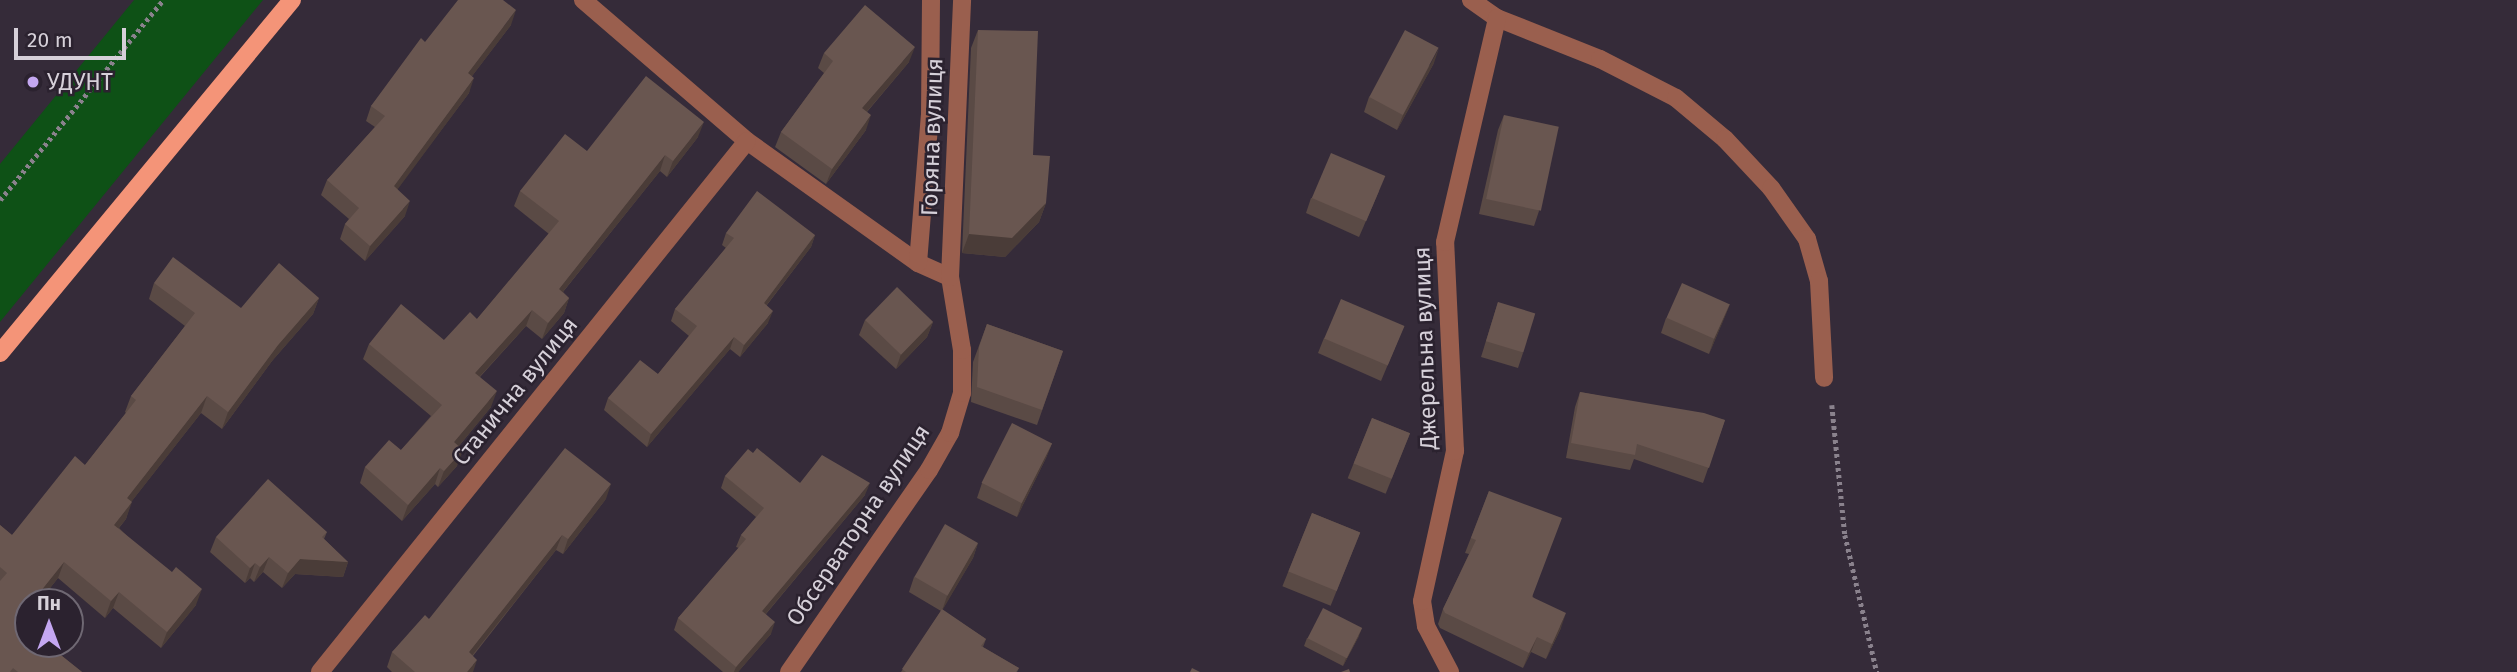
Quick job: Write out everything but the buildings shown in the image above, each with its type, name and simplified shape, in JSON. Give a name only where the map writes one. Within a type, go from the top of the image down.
[{"type":"main road","points":[[0,353],[292,0]]},
{"type":"street","points":[[583,0],[747,141],[918,263],[950,277]]},
{"type":"street","points":[[918,263],[930,115],[931,0]]},
{"type":"street","name":"Горяна вулиця","points":[[950,277],[962,0]]},
{"type":"street","points":[[1472,0],[1497,18],[1600,59],[1676,98],[1725,139],[1771,188],[1807,239],[1819,281],[1824,378]]},
{"type":"street","name":"Джерельна вулиця","points":[[1450,672],[1426,626],[1422,601],[1455,451],[1445,243],[1497,18]]},
{"type":"street","name":"Станична вулиця","points":[[320,672],[747,141]]},
{"type":"street","name":"Обсерваторна вулиця","points":[[789,672],[929,470],[950,433],[962,393],[962,350],[950,277]]},
{"type":"path","points":[[0,200],[163,0]]},
{"type":"path","points":[[1824,378],[1832,407],[1845,535],[1877,672]]},
{"type":"green space","points":[[134,0],[263,0],[0,322],[0,164]]},
{"type":"place","name":"УДУНТ","points":[[33,82]]}]
